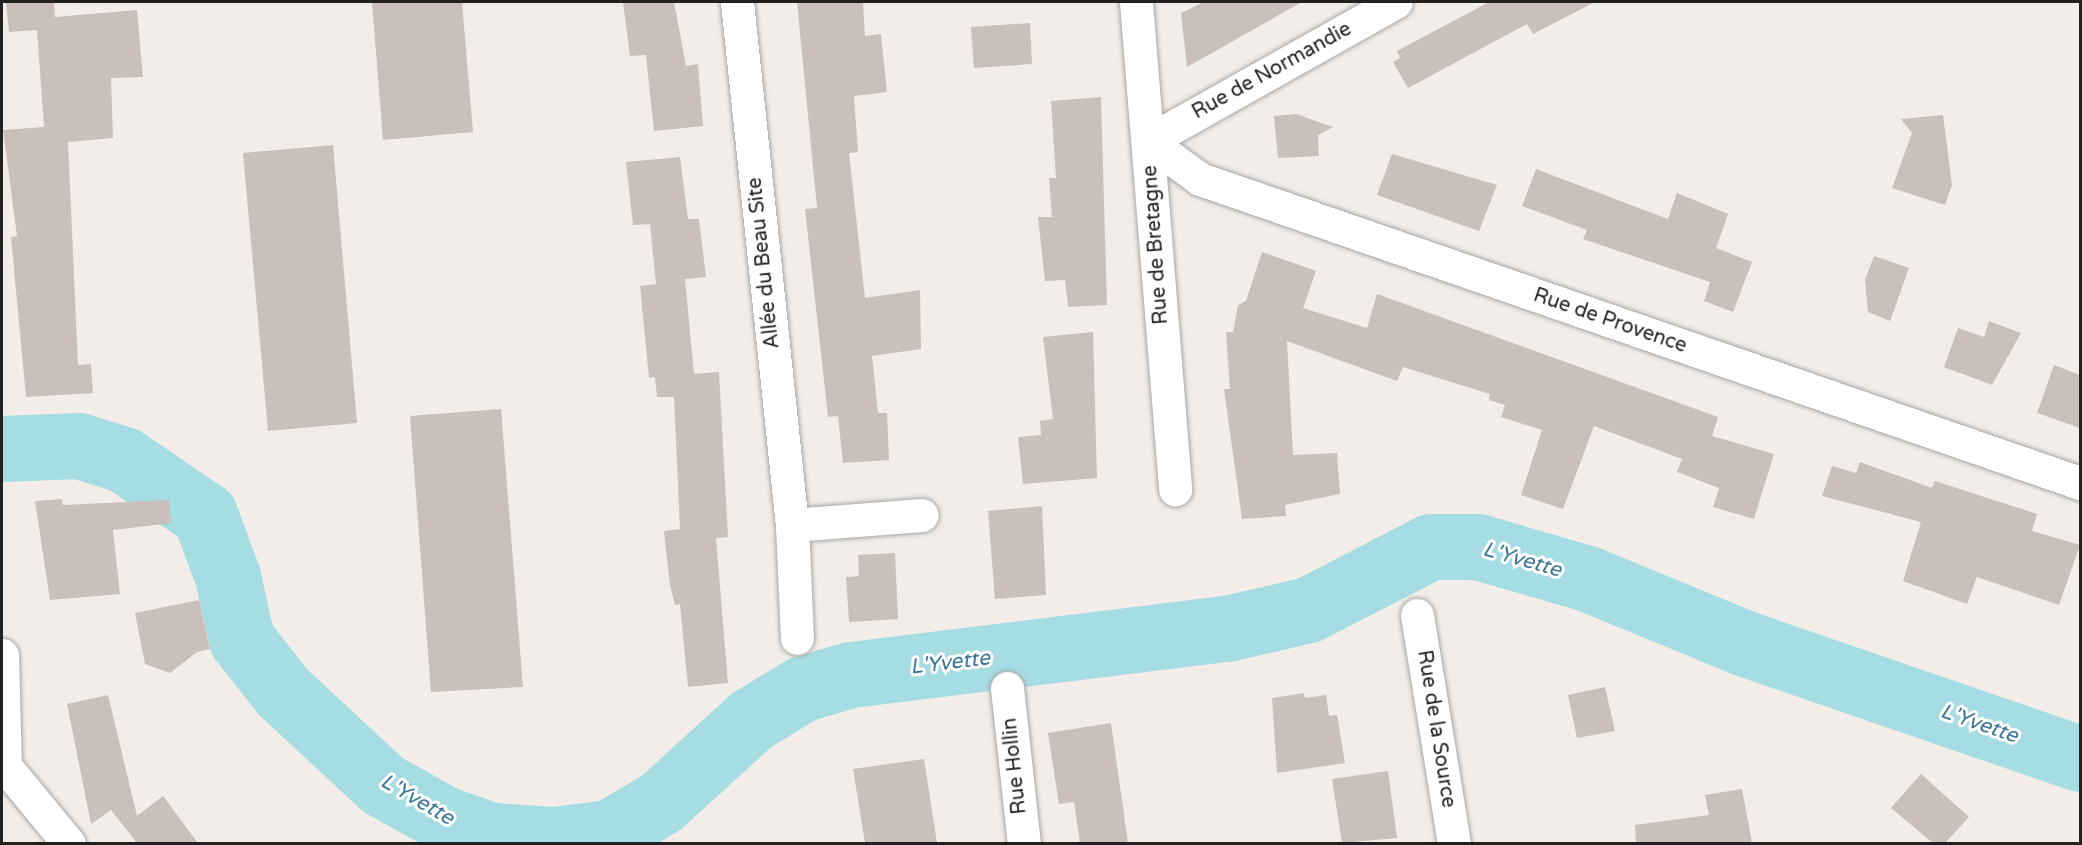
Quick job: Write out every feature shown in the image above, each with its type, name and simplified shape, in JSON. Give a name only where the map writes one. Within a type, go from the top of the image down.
[{"type":"street","name":"Allée du Beau Site","points":[[736,2],[792,525],[797,638]]},
{"type":"street","name":"Rue de Bretagne","points":[[1136,2],[1175,489]]},
{"type":"street","name":"Rue de Normandie","points":[[1148,141],[1396,2]]},
{"type":"street","name":"Rue de Provence","points":[[1148,141],[1200,178],[2080,483]]},
{"type":"street","points":[[792,525],[922,515]]},
{"type":"street","name":"Rue de la Source","points":[[1417,615],[1454,843]]},
{"type":"street","points":[[2,655],[3,769],[69,843]]},
{"type":"street","name":"Rue Hollin","points":[[1007,688],[1024,843]]},
{"type":"building","points":[[6,2],[54,2],[55,17],[137,10],[143,77],[111,78],[113,138],[68,142],[78,365],[91,364],[93,393],[26,397],[11,237],[17,236],[3,130],[44,127],[37,30],[9,32]]},
{"type":"building","points":[[372,2],[462,2],[473,132],[383,140]]},
{"type":"building","points":[[623,2],[674,2],[686,66],[698,64],[703,126],[654,131],[646,55],[630,56]]},
{"type":"building","points":[[797,2],[863,2],[865,36],[881,34],[887,92],[854,96],[858,152],[849,153],[865,298],[920,290],[921,349],[872,356],[878,413],[887,413],[889,460],[843,463],[838,416],[828,417],[805,209],[817,208]]},
{"type":"building","points":[[1204,2],[1302,2],[1187,67],[1181,13]]},
{"type":"building","points":[[1489,2],[1595,2],[1533,34],[1527,24],[1408,88],[1393,62],[1400,58],[1397,51]]},
{"type":"building","points":[[1030,23],[1032,64],[974,68],[971,27]]},
{"type":"building","points":[[1101,97],[1107,305],[1068,307],[1065,280],[1045,281],[1038,217],[1052,217],[1049,178],[1056,178],[1051,101]]},
{"type":"building","points":[[1296,114],[1333,127],[1318,135],[1319,156],[1278,158],[1274,116]]},
{"type":"building","points":[[1943,115],[1952,185],[1945,205],[1892,188],[1912,133],[1901,119]]},
{"type":"building","points":[[333,145],[357,423],[268,431],[243,153]]},
{"type":"building","points":[[1392,154],[1497,185],[1479,231],[1377,195]]},
{"type":"building","points":[[680,157],[688,219],[699,219],[706,277],[685,279],[694,374],[719,372],[728,537],[716,538],[728,683],[688,687],[680,604],[675,605],[670,585],[664,531],[680,529],[674,397],[657,397],[655,377],[649,378],[640,286],[656,284],[650,224],[633,225],[626,162]]},
{"type":"building","points":[[1536,169],[1668,219],[1677,193],[1728,214],[1716,248],[1752,262],[1733,312],[1704,301],[1710,282],[1583,239],[1587,230],[1522,206]]},
{"type":"building","points":[[1262,252],[1316,271],[1303,308],[1367,328],[1377,294],[1718,417],[1712,436],[1774,454],[1754,519],[1713,507],[1719,488],[1677,472],[1682,459],[1594,426],[1563,509],[1521,495],[1542,430],[1501,417],[1505,405],[1489,400],[1490,394],[1403,367],[1397,381],[1287,341],[1293,455],[1337,453],[1340,494],[1285,505],[1286,516],[1242,519],[1224,389],[1230,389],[1226,332],[1233,332],[1238,305],[1246,301]]},
{"type":"building","points":[[1874,256],[1909,268],[1890,321],[1868,312],[1865,280]]},
{"type":"building","points":[[1989,321],[2021,333],[1992,385],[1944,367],[1958,328],[1984,337]]},
{"type":"building","points":[[1093,332],[1097,478],[1023,484],[1018,437],[1041,435],[1040,421],[1053,419],[1043,337]]},
{"type":"building","points":[[2054,365],[2080,375],[2080,428],[2037,413]]},
{"type":"building","points":[[501,409],[523,687],[431,692],[410,416]]},
{"type":"building","points":[[1860,462],[1932,488],[1935,481],[2037,514],[2032,531],[2080,545],[2059,605],[1977,577],[1967,604],[1903,581],[1921,522],[1822,496],[1832,466],[1856,473]]},
{"type":"building","points":[[62,499],[63,505],[169,500],[171,523],[113,530],[120,594],[50,600],[35,501]]},
{"type":"building","points":[[1042,506],[1046,595],[995,599],[988,511]]},
{"type":"building","points":[[895,553],[898,619],[849,622],[846,577],[859,576],[858,555]]},
{"type":"building","points":[[199,600],[210,649],[197,652],[170,673],[145,664],[135,613]]},
{"type":"building","points":[[1605,687],[1615,731],[1577,738],[1568,695]]},
{"type":"building","points":[[1304,693],[1305,698],[1326,695],[1329,716],[1337,715],[1345,763],[1277,773],[1272,698]]},
{"type":"building","points":[[108,695],[137,816],[163,796],[198,843],[137,843],[111,810],[91,824],[67,704]]},
{"type":"building","points":[[1111,723],[1128,843],[1080,843],[1074,802],[1059,804],[1048,733]]},
{"type":"building","points":[[924,759],[937,843],[865,843],[853,769]]},
{"type":"building","points":[[1388,771],[1397,838],[1342,843],[1332,779]]},
{"type":"building","points":[[1921,774],[1969,817],[1945,843],[1933,843],[1891,808]]},
{"type":"building","points":[[1742,789],[1752,843],[1636,843],[1635,825],[1709,815],[1705,795]]},
{"type":"waterway","name":"L'Yvette","points":[[2,449],[79,446],[124,460],[205,515],[228,577],[242,640],[283,692],[383,785],[444,819],[492,836],[554,840],[610,833],[661,803],[752,720],[803,689],[851,675],[1227,629],[1309,610],[1431,547],[1478,547],[1588,579],[1743,643],[2080,759]]}]
